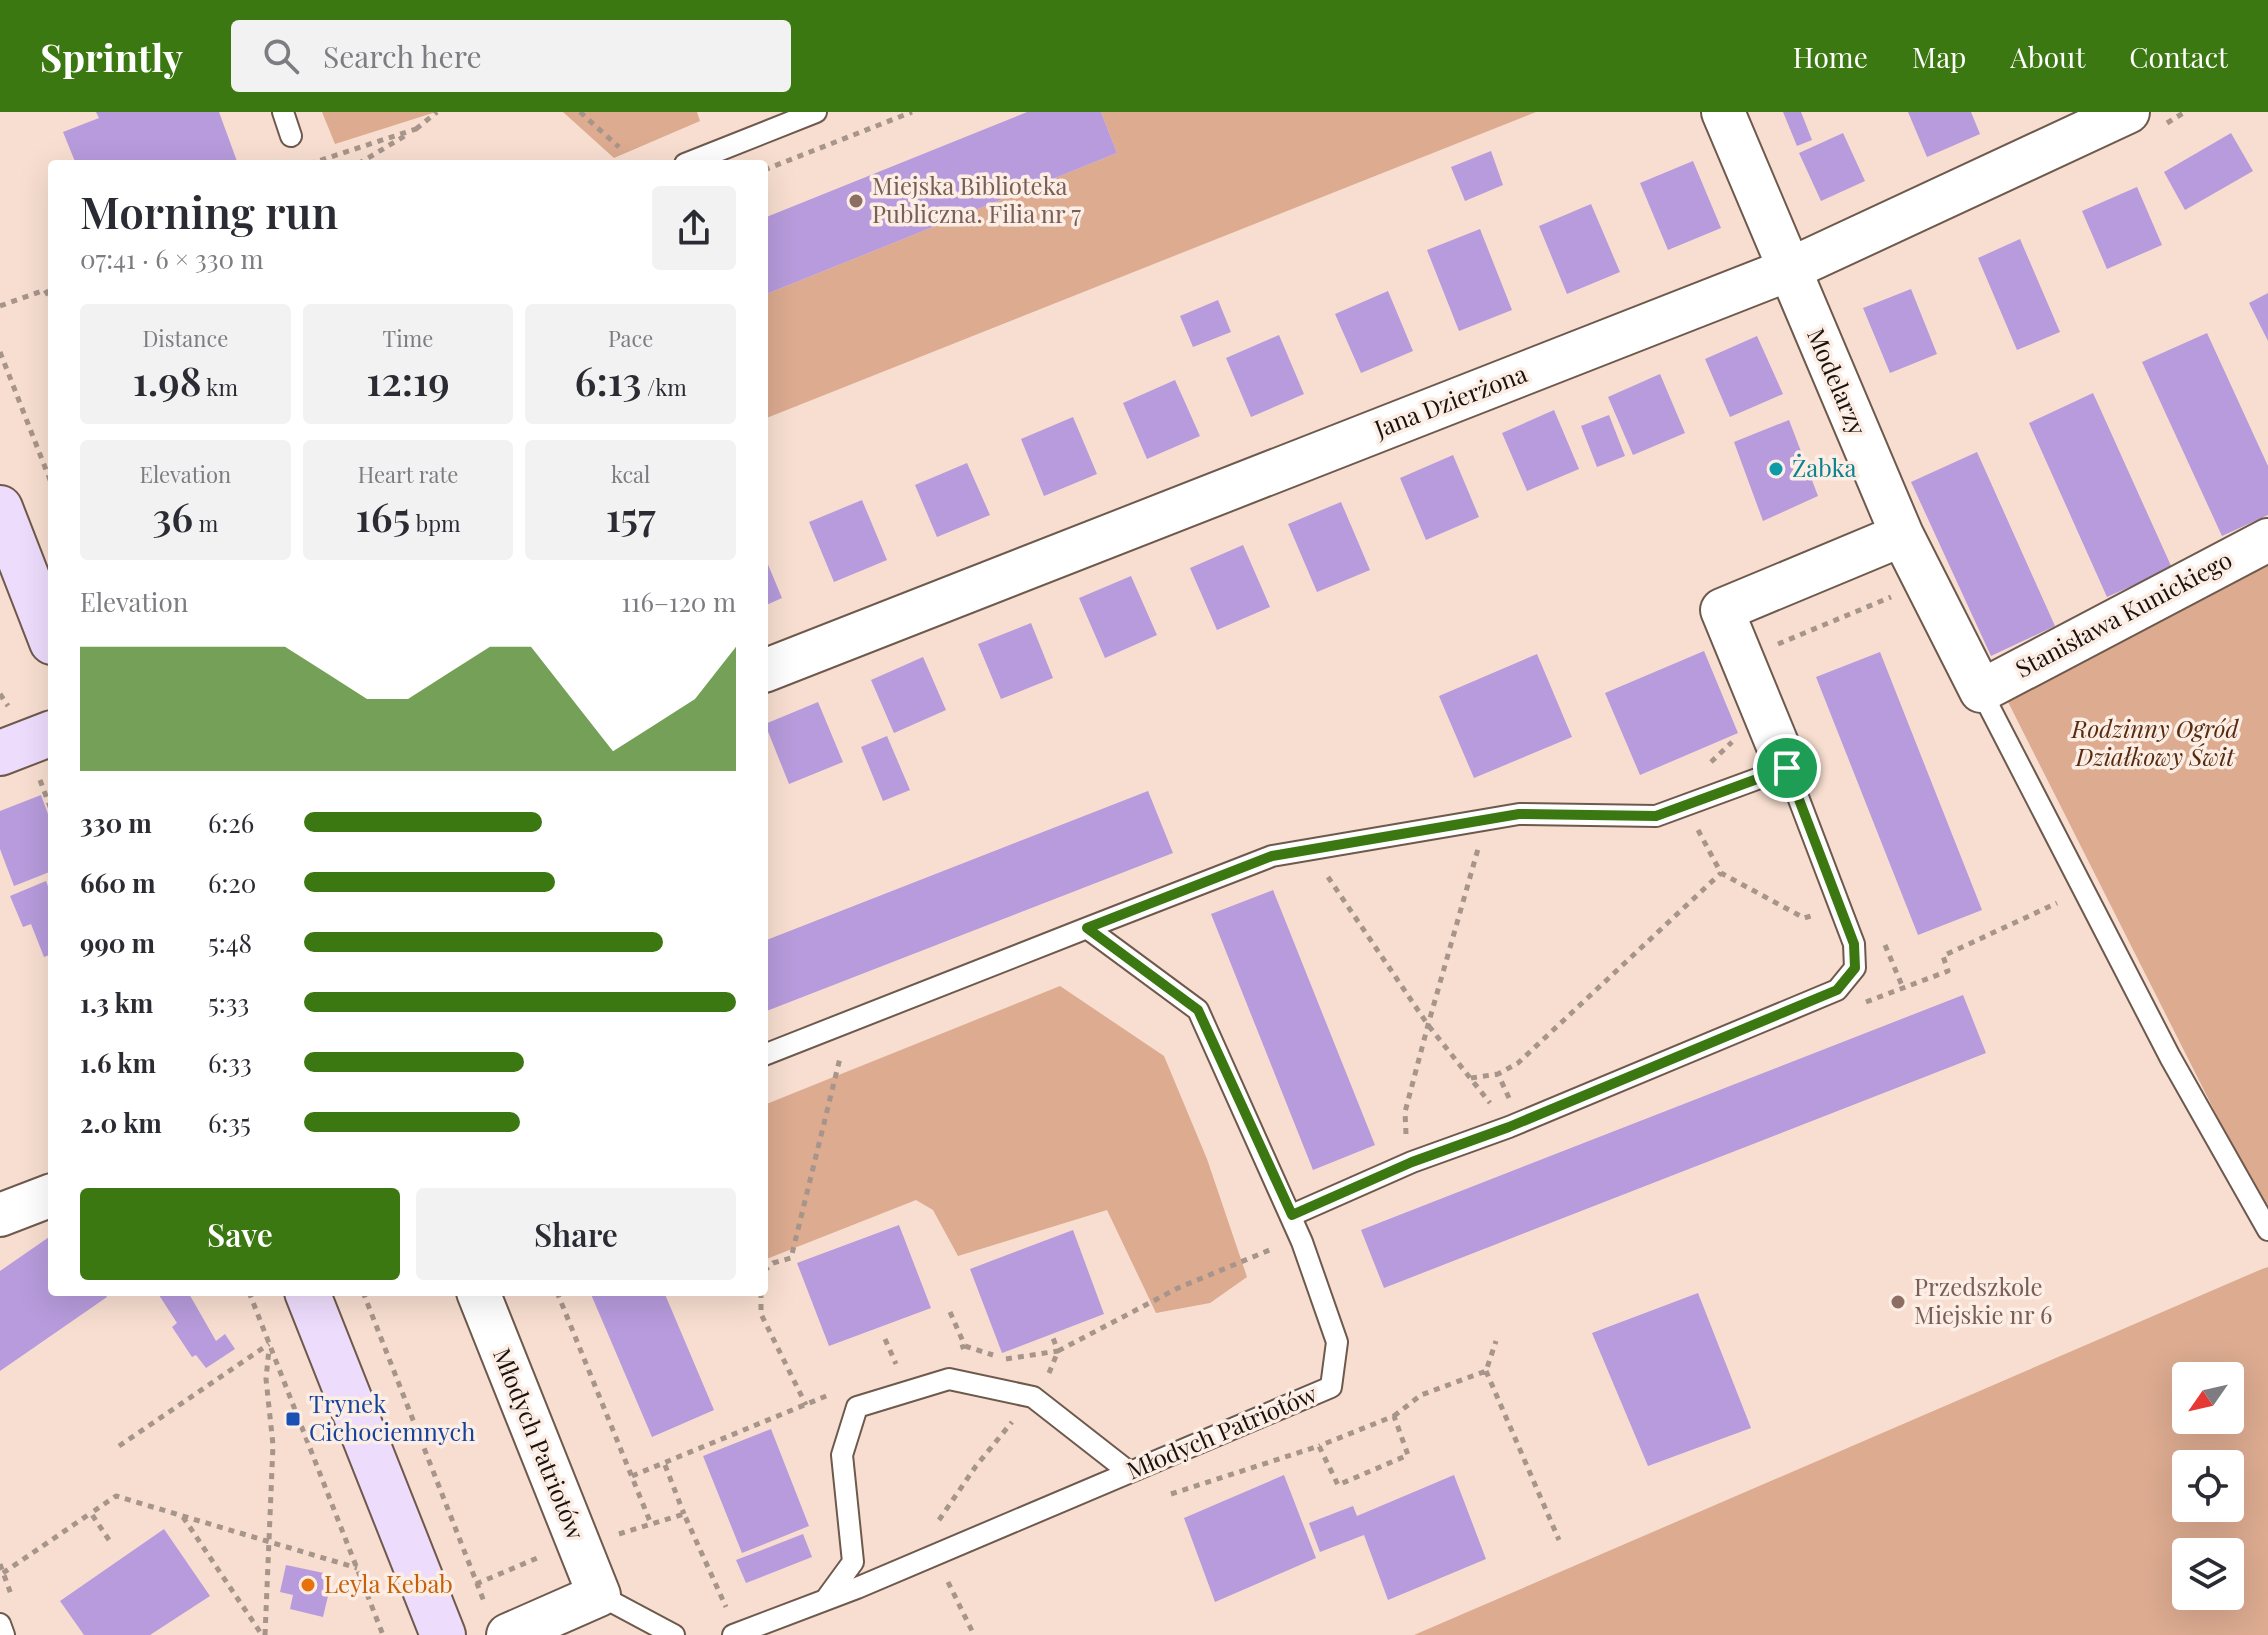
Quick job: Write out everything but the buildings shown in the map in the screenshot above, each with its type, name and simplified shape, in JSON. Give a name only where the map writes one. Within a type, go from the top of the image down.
[{"type":"street","name":"Modelarzy","points":[[1723,112],[1902,535],[1981,691]]},
{"type":"street","name":"Jana Dzierżona","points":[[768,669],[1788,270],[2128,112]]},
{"type":"street","points":[[0,508],[48,626]]},
{"type":"street","points":[[1787,768],[1722,610],[1902,535]]},
{"type":"street","name":"Stanisława Kunickiego","points":[[1981,691],[2268,540]]},
{"type":"street","points":[[0,1215],[15,1206],[48,1196]]},
{"type":"street","points":[[309,1296],[443,1635]]},
{"type":"street","name":"Młodych Patriotów","points":[[480,1296],[599,1595]]},
{"type":"street","points":[[497,1621],[599,1595]]},
{"type":"lane","points":[[283,112],[291,136]]},
{"type":"lane","points":[[695,160],[816,112]]},
{"type":"lane","points":[[1981,691],[2170,1057],[2268,1230]]},
{"type":"lane","points":[[768,1053],[1272,856],[1519,814],[1656,816],[1787,768],[1854,944],[1855,968],[1837,990],[1509,1127],[1406,1164],[1292,1215]]},
{"type":"lane","name":"Młodych Patriotów","points":[[733,1635],[857,1588],[1331,1387],[1337,1342],[1292,1215],[1198,1010],[1087,928]]},
{"type":"lane","points":[[826,1600],[853,1562],[842,1455],[857,1407],[949,1379],[1033,1397],[1129,1472]]},
{"type":"lane","points":[[599,1595],[674,1635]]},
{"type":"lane","points":[[0,1624],[4,1635]]},
{"type":"path","points":[[365,160],[419,128],[437,112]]},
{"type":"path","points":[[580,112],[619,147]]},
{"type":"path","points":[[768,168],[912,112]]},
{"type":"path","points":[[321,160],[419,128]]},
{"type":"path","points":[[0,306],[45,290],[48,294]]},
{"type":"path","points":[[0,352],[48,476]]},
{"type":"path","points":[[44,493],[48,490]]},
{"type":"path","points":[[1764,650],[1895,595]]},
{"type":"path","points":[[1708,765],[1741,733]]},
{"type":"path","points":[[30,753],[48,801]]},
{"type":"path","points":[[1406,1164],[1405,1112],[1487,818]]},
{"type":"path","points":[[1697,829],[1721,873],[1804,918]]},
{"type":"path","points":[[1321,866],[1428,1025],[1509,1127]]},
{"type":"path","points":[[1470,1078],[1498,1074],[1518,1063],[1721,873]]},
{"type":"path","points":[[1858,1005],[1948,971],[1943,956],[2084,891]]},
{"type":"path","points":[[768,1267],[791,1258],[840,1058]]},
{"type":"path","points":[[1498,1074],[1509,1098]]},
{"type":"path","points":[[965,1346],[1009,1360],[1058,1351],[1178,1288],[1272,1249]]},
{"type":"path","points":[[251,1296],[383,1635]]},
{"type":"path","points":[[365,1296],[476,1584],[497,1621]]},
{"type":"path","points":[[559,1296],[651,1524]]},
{"type":"path","points":[[632,1476],[806,1405],[761,1314],[761,1296]]},
{"type":"path","points":[[937,1524],[976,1466],[1043,1385],[1058,1351],[1053,1338]]},
{"type":"path","points":[[885,1339],[896,1364]]},
{"type":"path","points":[[1496,1341],[1486,1371],[1559,1540]]},
{"type":"path","points":[[119,1446],[269,1344]]},
{"type":"path","points":[[263,1635],[273,1445],[266,1379],[269,1344]]},
{"type":"path","points":[[1171,1494],[1319,1446],[1394,1416],[1421,1395],[1486,1371]]},
{"type":"path","points":[[1319,1446],[1338,1485],[1408,1455],[1394,1416]]},
{"type":"path","points":[[665,1465],[728,1611]]},
{"type":"path","points":[[3,1573],[116,1496],[357,1568]]},
{"type":"path","points":[[91,1513],[109,1540]]},
{"type":"path","points":[[611,1537],[684,1514]]},
{"type":"path","points":[[183,1516],[263,1635]]},
{"type":"path","points":[[476,1584],[544,1556]]},
{"type":"path","points":[[0,1564],[14,1602]]},
{"type":"path","points":[[946,1578],[974,1635]]},
{"type":"path","points":[[366,1592],[374,1589]]},
{"type":"green space","points":[[322,112],[436,112],[335,144]]},
{"type":"green space","points":[[563,112],[697,112],[700,121],[614,158]]},
{"type":"green space","points":[[1101,112],[1536,112],[768,417],[768,293],[1117,153]]},
{"type":"green space","name":"Rodzinny Ogród Działkowy Świt","points":[[2268,560],[2268,1217],[2004,694]]},
{"type":"green space","points":[[1060,986],[1164,1056],[1207,1159],[1247,1277],[1210,1303],[1156,1313],[1107,1210],[958,1256],[933,1210],[916,1200],[768,1258],[768,1103]]},
{"type":"green space","points":[[2268,1267],[2268,1635],[1414,1635]]},
{"type":"place","name":"Miejska Biblioteka Publiczna. Filia nr 7","points":[[856,201]]},
{"type":"place","name":"Żabka","points":[[1776,469]]},
{"type":"place","name":"Przedszkole Miejskie nr 6","points":[[1898,1302]]},
{"type":"place","name":"Trynek Cichociemnych","points":[[293,1419]]},
{"type":"place","name":"Leyla Kebab","points":[[308,1585]]},
{"type":"route","points":[[1787,768],[1854,944],[1855,968],[1837,990],[1509,1127],[1412,1162],[1292,1215],[1198,1010],[1087,928],[1272,856],[1519,814],[1656,816],[1787,768]]}]
